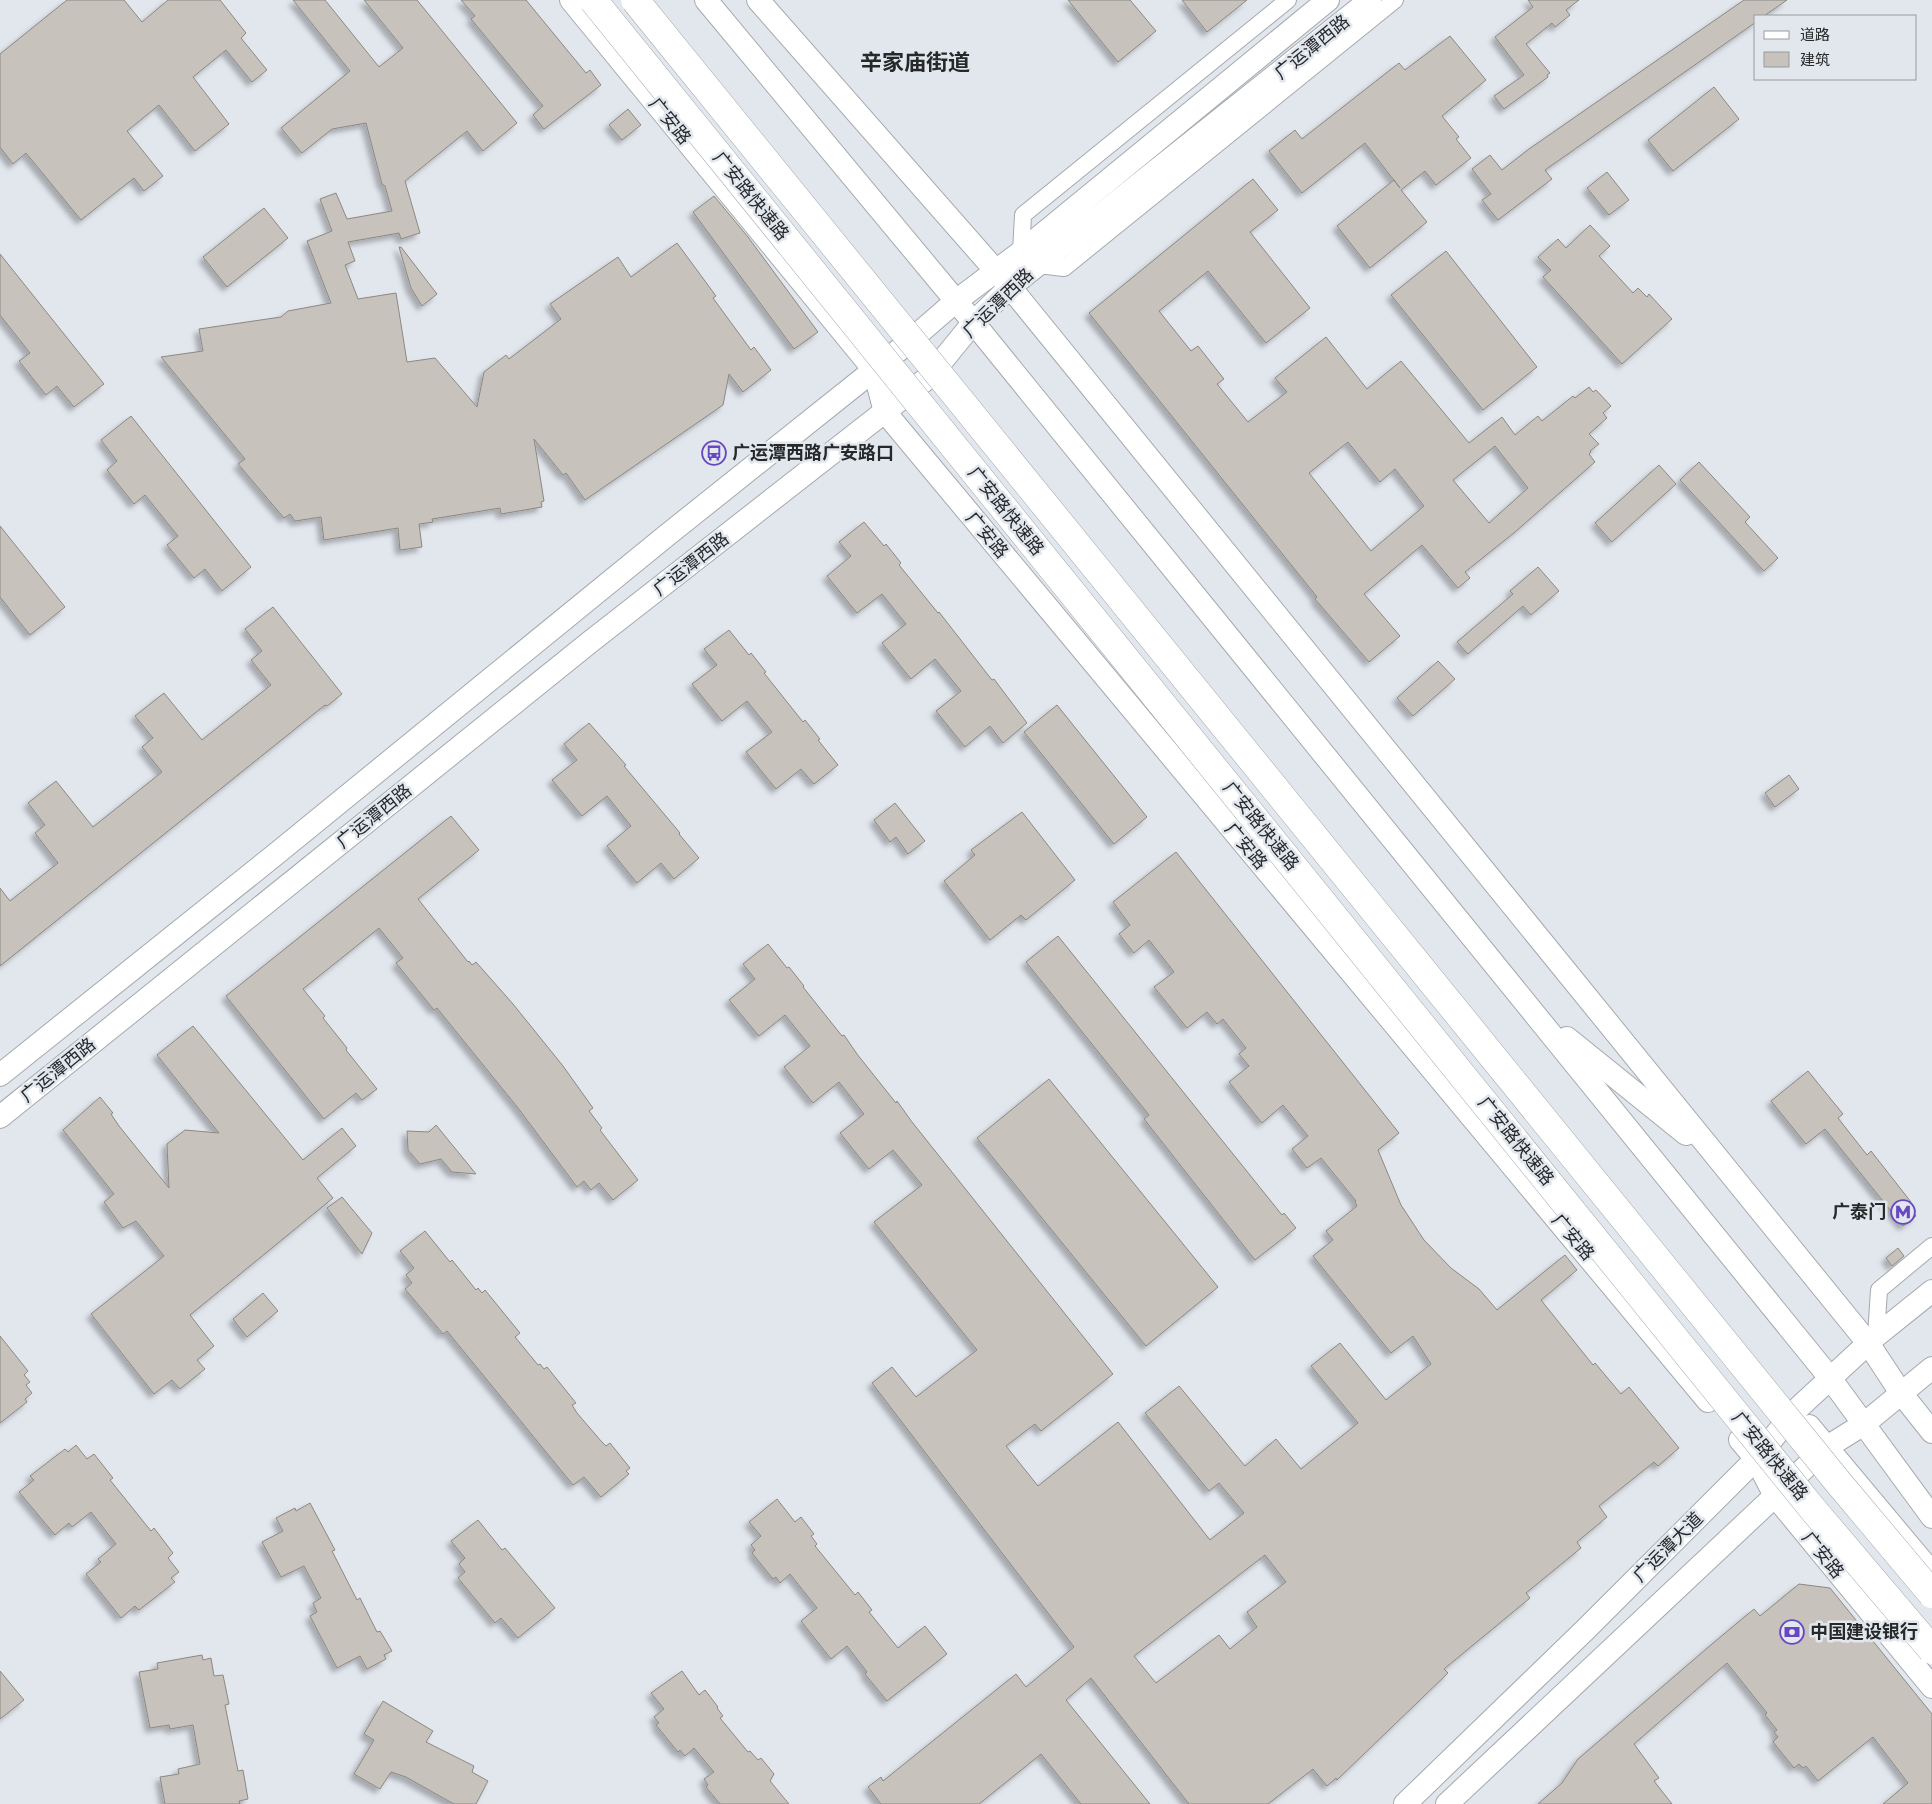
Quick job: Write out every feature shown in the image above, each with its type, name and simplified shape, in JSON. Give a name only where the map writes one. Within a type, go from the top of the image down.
[{"type":"highway","name":"广安路快速路","points":[[593,0],[1811,1507],[1932,1650]]},
{"type":"highway","name":"广安路快速路","points":[[634,0],[1831,1475],[1932,1594]]},
{"type":"main road","name":"广安路","points":[[571,0],[874,370],[884,412],[1756,1459],[1775,1496],[1932,1687]]},
{"type":"main road","points":[[620,0],[929,377],[1932,1572]]},
{"type":"main road","points":[[706,0],[956,302],[1830,1378],[1932,1517]]},
{"type":"main road","points":[[758,0],[1003,279],[1720,1161],[1872,1340],[1920,1381],[1932,1432]]},
{"type":"main road","name":"广运潭西路","points":[[1029,258],[1328,0]]},
{"type":"main road","name":"广运潭西路","points":[[0,1075],[904,346],[956,302],[1003,279],[1370,0]]},
{"type":"main road","name":"广运潭西路","points":[[0,1117],[590,642],[929,377],[973,323],[1003,279]]},
{"type":"main road","points":[[1532,1010],[1720,1161]]},
{"type":"main road","name":"广运潭大道","points":[[1405,1804],[1586,1629],[1756,1459],[1795,1411],[1872,1340],[1932,1291]]},
{"type":"main road","name":"广运潭大道","points":[[1447,1804],[1827,1446],[1864,1424],[1920,1381]]},
{"type":"street","points":[[1288,0],[1023,215],[1029,258],[1064,268],[1395,0]]},
{"type":"street","points":[[1872,1340],[1878,1290],[1932,1246]]},
{"type":"building","points":[[67,0],[124,0],[142,22],[168,0],[220,0],[246,33],[241,38],[267,70],[252,82],[226,50],[193,77],[229,124],[195,151],[159,105],[127,131],[163,176],[144,191],[134,178],[81,220],[26,153],[13,164],[0,147],[0,54]]},
{"type":"building","points":[[293,0],[325,0],[379,67],[403,48],[364,0],[417,0],[517,123],[483,151],[467,131],[405,181],[420,233],[401,239],[399,233],[348,242],[355,261],[345,265],[358,299],[396,293],[407,362],[435,358],[477,407],[484,372],[506,355],[509,359],[561,319],[550,304],[618,257],[631,277],[677,243],[716,296],[713,298],[751,350],[754,347],[771,370],[743,392],[729,374],[723,405],[585,500],[566,473],[563,475],[534,439],[544,501],[541,502],[542,507],[501,514],[500,508],[432,519],[433,522],[419,524],[422,547],[400,550],[398,528],[324,540],[321,517],[295,521],[290,514],[284,518],[238,464],[245,459],[161,357],[203,351],[199,329],[281,317],[288,311],[331,303],[307,241],[332,231],[320,199],[336,193],[347,219],[392,211],[385,186],[382,184],[366,123],[332,129],[302,153],[281,128],[350,71]]},
{"type":"building","points":[[461,0],[526,0],[586,73],[590,70],[601,85],[544,129],[533,115],[543,106],[471,19],[475,16]]},
{"type":"building","points":[[1068,0],[1130,0],[1156,31],[1118,62]]},
{"type":"building","points":[[1182,0],[1247,0],[1207,32]]},
{"type":"building","points":[[1528,0],[1579,0],[1566,10],[1570,15],[1555,27],[1552,23],[1526,44],[1550,73],[1547,75],[1548,77],[1504,109],[1494,96],[1524,75],[1495,37],[1533,7]]},
{"type":"building","points":[[1744,0],[1787,0],[1765,15],[1754,15],[1754,23],[1545,170],[1552,179],[1498,220],[1482,200],[1491,194],[1472,169],[1490,155],[1502,170],[1529,149]]},
{"type":"building","points":[[1450,36],[1486,80],[1442,116],[1459,137],[1456,139],[1471,158],[1436,185],[1425,171],[1401,190],[1427,222],[1370,268],[1337,226],[1394,180],[1365,143],[1302,193],[1269,151],[1295,130],[1302,139],[1399,63],[1405,70]]},
{"type":"building","points":[[1714,87],[1739,119],[1673,171],[1648,140]]},
{"type":"building","points":[[628,109],[641,125],[622,140],[609,125]]},
{"type":"building","points":[[1607,172],[1629,200],[1609,215],[1587,188]]},
{"type":"building","points":[[1253,179],[1278,210],[1250,232],[1310,308],[1266,343],[1208,271],[1159,311],[1191,351],[1198,346],[1224,379],[1217,384],[1248,422],[1287,392],[1275,378],[1326,337],[1367,389],[1401,361],[1469,443],[1502,417],[1515,435],[1538,416],[1542,421],[1573,396],[1575,398],[1589,387],[1593,392],[1596,390],[1611,406],[1603,413],[1607,418],[1589,434],[1599,444],[1589,454],[1595,462],[1515,532],[1465,572],[1470,578],[1458,588],[1422,545],[1364,594],[1400,636],[1369,662],[1315,599],[1317,597],[1089,313]],"holes":[[[1348,442],[1380,482],[1395,469],[1424,506],[1371,551],[1309,473]],[[1495,446],[1528,488],[1489,523],[1453,480]]]},
{"type":"building","points":[[714,196],[748,237],[818,332],[794,349],[693,212]]},
{"type":"building","points":[[264,208],[288,238],[227,287],[203,257]]},
{"type":"building","points":[[1590,225],[1610,246],[1599,256],[1633,293],[1638,288],[1647,297],[1649,294],[1672,319],[1622,364],[1543,277],[1551,270],[1538,257],[1558,239],[1566,248]]},
{"type":"building","points":[[399,247],[401,247],[437,294],[422,306],[411,288]]},
{"type":"building","points":[[1446,251],[1537,367],[1483,410],[1391,295]]},
{"type":"building","points":[[0,254],[104,384],[74,407],[57,386],[46,395],[19,361],[30,353],[0,315]]},
{"type":"building","points":[[131,416],[251,567],[222,591],[205,569],[194,578],[167,545],[178,536],[145,495],[134,504],[107,470],[117,461],[101,440]]},
{"type":"building","points":[[1699,462],[1750,517],[1745,522],[1778,558],[1764,571],[1680,480]]},
{"type":"building","points":[[1659,465],[1676,484],[1612,542],[1595,523]]},
{"type":"building","points":[[864,522],[884,546],[886,544],[901,563],[899,565],[939,612],[992,680],[994,679],[1027,723],[1003,743],[990,726],[965,747],[936,711],[961,691],[935,659],[911,679],[882,643],[906,624],[882,594],[857,613],[827,576],[851,556],[839,542]]},
{"type":"building","points":[[0,526],[65,607],[30,635],[0,597]]},
{"type":"building","points":[[1538,567],[1559,591],[1531,615],[1523,606],[1468,654],[1457,642],[1513,594],[1510,591]]},
{"type":"building","points":[[273,607],[342,694],[327,706],[325,705],[0,966],[0,888],[10,901],[58,863],[35,833],[45,825],[28,803],[56,781],[93,827],[162,772],[142,747],[153,738],[135,716],[164,693],[202,740],[271,685],[251,660],[262,651],[245,629]]},
{"type":"building","points":[[729,630],[749,655],[751,653],[766,672],[764,673],[803,722],[805,720],[838,765],[814,784],[801,769],[776,789],[746,752],[772,732],[747,701],[722,721],[692,684],[717,665],[704,649]]},
{"type":"building","points":[[1438,661],[1455,679],[1413,716],[1397,698]]},
{"type":"building","points":[[1057,705],[1147,817],[1114,844],[1024,732]]},
{"type":"building","points":[[589,723],[626,765],[624,766],[699,858],[674,879],[661,863],[637,883],[607,846],[631,826],[607,796],[582,816],[552,780],[577,760],[564,744]]},
{"type":"building","points":[[1789,775],[1799,789],[1775,807],[1765,793]]},
{"type":"building","points":[[895,803],[925,841],[908,854],[896,837],[890,842],[874,820]]},
{"type":"building","points":[[1022,812],[1075,880],[1026,920],[1021,915],[990,940],[944,881],[975,855],[971,850]]},
{"type":"building","points":[[451,816],[479,850],[418,899],[468,962],[472,965],[476,962],[513,1004],[563,1066],[593,1108],[589,1111],[602,1128],[600,1130],[638,1180],[613,1200],[599,1183],[591,1190],[584,1181],[577,1187],[518,1108],[437,1008],[434,1010],[396,963],[403,958],[379,928],[303,989],[325,1016],[323,1018],[347,1048],[346,1050],[377,1089],[362,1100],[356,1093],[324,1119],[226,996]]},
{"type":"building","points":[[1176,852],[1399,1133],[1378,1150],[1401,1205],[1424,1240],[1451,1268],[1479,1289],[1497,1310],[1565,1255],[1577,1270],[1541,1300],[1593,1365],[1595,1363],[1621,1394],[1629,1387],[1679,1448],[1658,1466],[1654,1462],[1599,1506],[1607,1517],[1577,1542],[1581,1548],[1526,1593],[1530,1598],[1444,1669],[1448,1673],[1337,1780],[1336,1778],[1327,1786],[1313,1769],[1268,1804],[1189,1804],[1091,1678],[1066,1700],[1150,1804],[1081,1804],[1041,1754],[979,1804],[881,1804],[868,1787],[881,1777],[883,1781],[1016,1674],[1026,1687],[1074,1647],[872,1383],[892,1367],[916,1397],[977,1350],[874,1222],[922,1185],[893,1150],[869,1169],[840,1133],[864,1114],[839,1082],[813,1103],[784,1067],[810,1046],[785,1015],[759,1036],[729,1000],[755,979],[743,964],[768,944],[787,968],[789,967],[842,1036],[844,1035],[896,1103],[897,1101],[1113,1374],[1041,1431],[1035,1424],[1006,1446],[1038,1486],[1118,1422],[1210,1540],[1244,1513],[1219,1483],[1209,1491],[1145,1413],[1179,1386],[1245,1466],[1276,1439],[1301,1469],[1358,1423],[1311,1366],[1340,1343],[1386,1400],[1431,1364],[1413,1336],[1391,1353],[1313,1256],[1333,1240],[1326,1231],[1357,1206],[1356,1201],[1321,1158],[1307,1168],[1292,1149],[1308,1136],[1283,1105],[1262,1123],[1229,1082],[1249,1066],[1239,1054],[1246,1048],[1223,1019],[1217,1024],[1207,1012],[1187,1028],[1154,987],[1174,972],[1149,940],[1134,953],[1119,934],[1130,925],[1113,902]],"holes":[[[1265,1555],[1286,1582],[1247,1612],[1257,1627],[1230,1649],[1219,1635],[1156,1683],[1134,1656]]]},
{"type":"building","points":[[1058,936],[1282,1215],[1284,1213],[1296,1228],[1255,1260],[1144,1119],[1149,1115],[1026,962]]},
{"type":"building","points":[[193,1026],[303,1160],[342,1128],[356,1146],[317,1178],[333,1198],[190,1315],[214,1346],[197,1360],[205,1369],[180,1389],[172,1380],[154,1394],[91,1314],[164,1256],[136,1221],[123,1228],[104,1202],[114,1194],[63,1130],[100,1097],[113,1113],[111,1114],[119,1126],[169,1188],[167,1144],[185,1130],[219,1133],[157,1055]]},
{"type":"building","points":[[1808,1071],[1843,1114],[1838,1118],[1867,1155],[1871,1151],[1911,1202],[1907,1205],[1916,1216],[1903,1226],[1825,1129],[1806,1144],[1771,1101]]},
{"type":"building","points":[[1049,1079],[1218,1287],[1146,1346],[977,1138]]},
{"type":"building","points":[[436,1125],[476,1174],[452,1172],[441,1159],[420,1164],[408,1150],[407,1131],[429,1132]]},
{"type":"building","points":[[342,1197],[372,1233],[362,1254],[327,1208]]},
{"type":"building","points":[[425,1231],[476,1290],[478,1288],[482,1293],[485,1290],[520,1333],[515,1337],[538,1365],[540,1364],[544,1369],[547,1367],[576,1403],[572,1405],[577,1413],[606,1446],[610,1443],[630,1468],[626,1471],[629,1474],[601,1497],[584,1477],[573,1485],[447,1331],[443,1334],[405,1289],[412,1283],[406,1275],[414,1268],[400,1251]]},
{"type":"building","points":[[1898,1248],[1904,1256],[1892,1266],[1886,1258]]},
{"type":"building","points":[[263,1293],[278,1311],[247,1337],[233,1319]]},
{"type":"building","points":[[0,1336],[28,1371],[24,1375],[30,1382],[26,1385],[32,1393],[25,1399],[27,1402],[0,1423]]},
{"type":"building","points":[[76,1445],[87,1459],[94,1454],[113,1478],[110,1480],[151,1531],[154,1528],[173,1553],[168,1558],[179,1572],[171,1578],[175,1582],[139,1610],[135,1606],[121,1618],[86,1574],[101,1562],[98,1559],[116,1544],[91,1512],[72,1527],[69,1523],[55,1535],[19,1492],[34,1480],[30,1476],[65,1449],[68,1452]]},
{"type":"building","points":[[777,1499],[795,1522],[801,1517],[814,1534],[811,1536],[817,1544],[815,1546],[855,1595],[858,1592],[872,1610],[869,1612],[898,1648],[925,1626],[947,1654],[887,1701],[865,1674],[867,1672],[847,1646],[831,1659],[801,1621],[817,1608],[790,1574],[780,1583],[776,1577],[773,1579],[752,1553],[755,1550],[751,1545],[761,1536],[749,1522]]},
{"type":"building","points":[[310,1503],[335,1550],[332,1551],[357,1600],[360,1598],[377,1632],[380,1631],[392,1651],[384,1655],[386,1659],[367,1669],[360,1656],[337,1668],[310,1616],[317,1612],[313,1603],[321,1598],[304,1566],[281,1577],[262,1542],[283,1531],[276,1518],[295,1508],[296,1511]]},
{"type":"building","points":[[478,1520],[502,1550],[505,1548],[555,1608],[518,1638],[501,1618],[495,1623],[458,1578],[465,1572],[459,1564],[465,1558],[451,1541]]},
{"type":"building","points":[[1799,1584],[1830,1588],[1932,1714],[1932,1804],[1883,1804],[1908,1783],[1873,1737],[1818,1781],[1806,1766],[1803,1768],[1799,1764],[1794,1768],[1773,1742],[1778,1737],[1774,1732],[1777,1730],[1765,1715],[1767,1713],[1727,1663],[1634,1744],[1659,1778],[1654,1781],[1672,1804],[1538,1804],[1562,1783],[1578,1759],[1712,1644],[1754,1609],[1760,1616]]},
{"type":"building","points":[[202,1655],[203,1660],[211,1658],[214,1676],[223,1675],[229,1704],[225,1705],[238,1771],[243,1770],[248,1799],[239,1801],[240,1804],[165,1804],[160,1777],[179,1774],[178,1769],[200,1764],[193,1725],[170,1729],[169,1725],[150,1728],[139,1672],[158,1669],[157,1663]]},
{"type":"building","points":[[0,1671],[24,1700],[0,1719]]},
{"type":"building","points":[[682,1671],[699,1695],[705,1690],[723,1716],[720,1718],[748,1752],[750,1751],[758,1760],[761,1758],[774,1774],[770,1781],[789,1804],[720,1804],[706,1787],[708,1785],[704,1779],[714,1772],[694,1748],[685,1756],[680,1750],[678,1752],[656,1725],[659,1723],[654,1717],[664,1709],[651,1693]]},
{"type":"building","points":[[383,1701],[433,1731],[426,1742],[474,1766],[472,1772],[488,1781],[476,1804],[454,1804],[406,1777],[391,1772],[380,1789],[354,1774],[374,1740],[364,1734]]},
{"type":"place","name":"广运潭西路广安路口","points":[[714,453]]},
{"type":"place","name":"广泰门","points":[[1903,1212]]},
{"type":"place","name":"中国建设银行","points":[[1792,1632]]},
{"type":"district","name":"辛家庙街道","points":[[915,62]]}]
